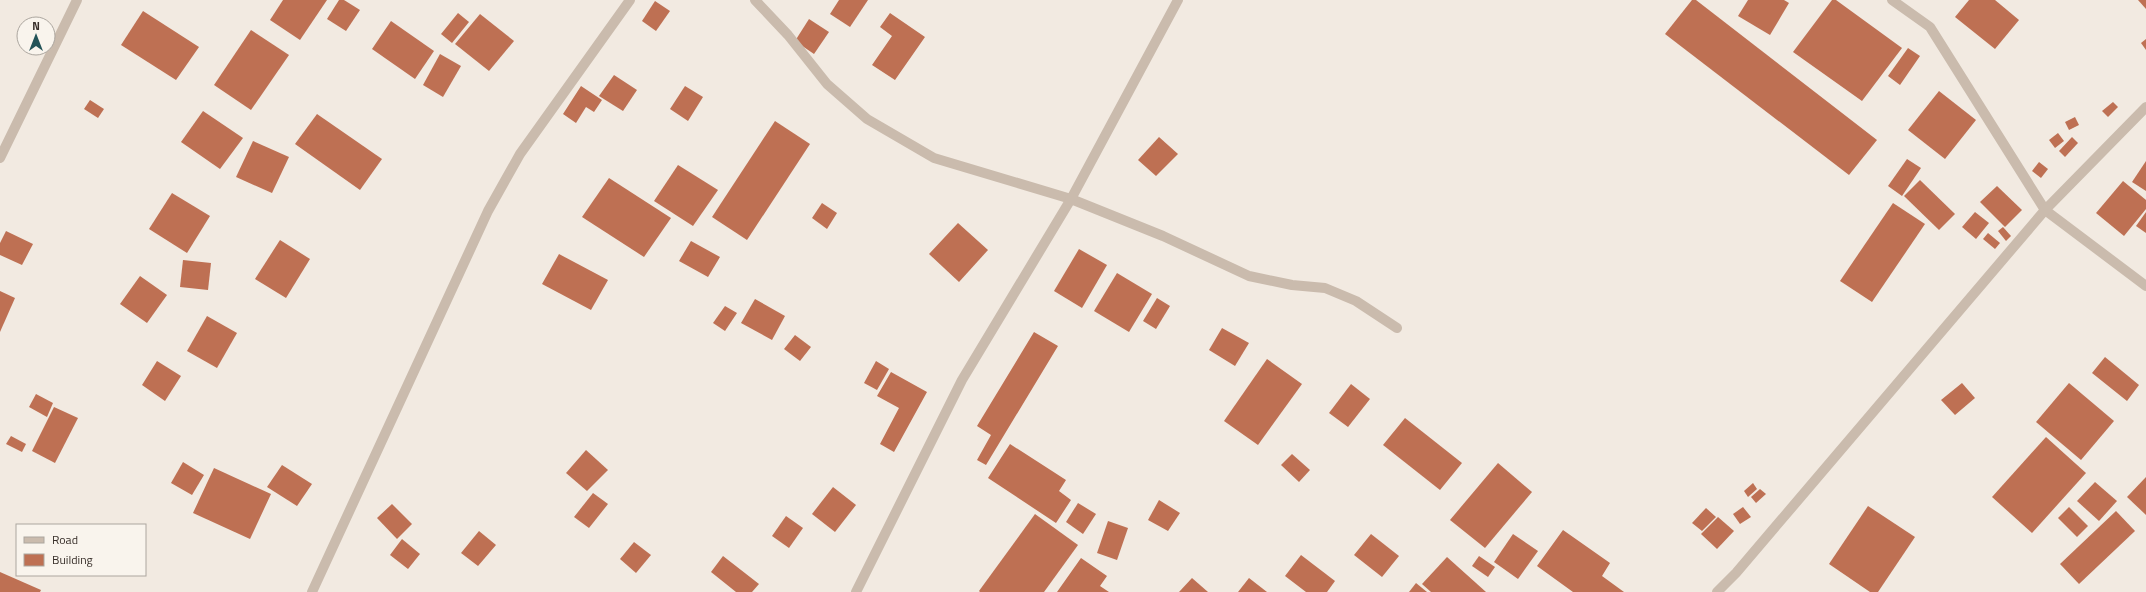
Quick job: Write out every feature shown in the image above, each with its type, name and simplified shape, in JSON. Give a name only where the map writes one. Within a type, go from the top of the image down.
[{"type":"street","points":[[0,158],[77,0]]},
{"type":"street","points":[[312,592],[488,211],[520,154],[630,0]]},
{"type":"street","points":[[755,0],[788,35],[828,84],[867,119],[934,158],[1071,199],[1163,236],[1249,276],[1292,285],[1325,288],[1356,301],[1397,328]]},
{"type":"street","points":[[856,592],[962,380],[1071,199],[1178,0]]},
{"type":"street","points":[[1892,0],[1930,26],[2045,210],[2146,286]]},
{"type":"street","points":[[1717,592],[1736,574],[2045,210],[2146,108]]},
{"type":"building","points":[[283,0],[327,0],[300,40],[270,20]]},
{"type":"building","points":[[339,0],[344,0],[360,10],[346,31],[327,19]]},
{"type":"building","points":[[839,0],[868,0],[850,27],[830,14]]},
{"type":"building","points":[[1692,0],[1696,0],[1877,140],[1849,175],[1665,34]]},
{"type":"building","points":[[1748,0],[1784,0],[1789,3],[1770,35],[1738,16]]},
{"type":"building","points":[[1832,0],[1836,0],[1902,48],[1862,101],[1793,52]]},
{"type":"building","points":[[1969,0],[1995,0],[2019,20],[1995,49],[1955,17]]},
{"type":"building","points":[[2138,0],[2146,0],[2146,9]]},
{"type":"building","points":[[655,1],[670,11],[656,31],[642,21]]},
{"type":"building","points":[[143,11],[199,47],[176,80],[121,45]]},
{"type":"building","points":[[458,13],[469,22],[452,43],[441,34]]},
{"type":"building","points":[[890,13],[925,37],[895,80],[872,65],[892,36],[880,27]]},
{"type":"building","points":[[480,14],[514,41],[489,71],[455,44]]},
{"type":"building","points":[[809,19],[829,32],[814,54],[795,41]]},
{"type":"building","points":[[391,21],[434,51],[415,79],[372,49]]},
{"type":"building","points":[[251,30],[289,55],[251,110],[214,85]]},
{"type":"building","points":[[2146,39],[2146,50],[2141,43]]},
{"type":"building","points":[[1908,48],[1920,56],[1900,85],[1888,76]]},
{"type":"building","points":[[440,54],[461,66],[443,97],[423,85]]},
{"type":"building","points":[[614,75],[637,90],[623,111],[599,96]]},
{"type":"building","points":[[581,86],[602,100],[594,112],[586,107],[576,123],[563,114]]},
{"type":"building","points":[[685,86],[703,97],[688,121],[670,109]]},
{"type":"building","points":[[1939,91],[1976,120],[1945,159],[1908,130]]},
{"type":"building","points":[[90,100],[104,109],[98,118],[84,109]]},
{"type":"building","points":[[2113,102],[2118,107],[2108,117],[2102,111]]},
{"type":"building","points":[[203,111],[243,138],[220,169],[181,142]]},
{"type":"building","points":[[317,114],[382,159],[360,190],[295,144]]},
{"type":"building","points":[[2075,117],[2079,125],[2069,130],[2065,122]]},
{"type":"building","points":[[775,121],[810,144],[747,240],[712,217]]},
{"type":"building","points":[[2058,133],[2064,141],[2055,148],[2049,140]]},
{"type":"building","points":[[1159,137],[1178,154],[1156,176],[1138,160]]},
{"type":"building","points":[[2072,137],[2078,143],[2065,157],[2059,151]]},
{"type":"building","points":[[253,141],[289,157],[272,193],[236,177]]},
{"type":"building","points":[[1907,159],[1921,168],[1902,196],[1888,186]]},
{"type":"building","points":[[2146,161],[2146,191],[2132,182]]},
{"type":"building","points":[[2039,162],[2048,169],[2041,178],[2032,171]]},
{"type":"building","points":[[678,165],[718,190],[693,226],[654,201]]},
{"type":"building","points":[[609,178],[671,218],[644,257],[582,217]]},
{"type":"building","points":[[1920,180],[1955,214],[1939,230],[1904,196]]},
{"type":"building","points":[[2123,181],[2146,200],[2146,209],[2124,236],[2096,213]]},
{"type":"building","points":[[1997,186],[2022,210],[2005,227],[1980,202]]},
{"type":"building","points":[[172,193],[210,216],[187,253],[149,229]]},
{"type":"building","points":[[822,203],[837,213],[827,229],[812,218]]},
{"type":"building","points":[[1893,203],[1925,224],[1872,302],[1840,281]]},
{"type":"building","points":[[1975,212],[1989,223],[1976,239],[1962,227]]},
{"type":"building","points":[[2146,212],[2146,233],[2136,226]]},
{"type":"building","points":[[958,223],[988,250],[959,282],[929,254]]},
{"type":"building","points":[[2003,227],[2011,236],[2006,241],[1998,231]]},
{"type":"building","points":[[6,231],[33,244],[22,265],[0,255],[0,243]]},
{"type":"building","points":[[1988,233],[2000,243],[1995,249],[1983,239]]},
{"type":"building","points":[[280,240],[310,259],[286,298],[255,279]]},
{"type":"building","points":[[691,241],[720,257],[708,277],[679,261]]},
{"type":"building","points":[[1079,249],[1107,265],[1082,308],[1054,291]]},
{"type":"building","points":[[559,254],[608,280],[591,310],[542,284]]},
{"type":"building","points":[[183,260],[211,263],[208,290],[180,287]]},
{"type":"building","points":[[1117,273],[1152,294],[1129,332],[1094,311]]},
{"type":"building","points":[[140,276],[167,295],[147,323],[120,304]]},
{"type":"building","points":[[0,291],[15,298],[0,332]]},
{"type":"building","points":[[1157,298],[1170,306],[1156,329],[1143,321]]},
{"type":"building","points":[[755,299],[785,316],[772,340],[741,323]]},
{"type":"building","points":[[725,306],[737,313],[725,331],[713,323]]},
{"type":"building","points":[[207,316],[237,333],[217,368],[187,351]]},
{"type":"building","points":[[1222,328],[1249,343],[1235,366],[1209,350]]},
{"type":"building","points":[[1034,332],[1058,346],[986,465],[977,460],[991,435],[977,426]]},
{"type":"building","points":[[795,335],[811,347],[800,361],[784,349]]},
{"type":"building","points":[[2105,357],[2139,385],[2127,401],[2092,373]]},
{"type":"building","points":[[1267,359],[1302,384],[1258,445],[1224,421]]},
{"type":"building","points":[[157,361],[181,376],[165,401],[142,385]]},
{"type":"building","points":[[876,361],[889,369],[877,390],[864,383]]},
{"type":"building","points":[[891,372],[927,392],[894,452],[880,444],[899,408],[877,396]]},
{"type":"building","points":[[1962,383],[1975,398],[1955,415],[1941,400]]},
{"type":"building","points":[[2069,383],[2114,421],[2081,460],[2036,422]]},
{"type":"building","points":[[1351,384],[1370,399],[1348,427],[1329,413]]},
{"type":"building","points":[[36,394],[53,403],[47,417],[29,407]]},
{"type":"building","points":[[54,407],[78,418],[55,463],[32,451]]},
{"type":"building","points":[[1405,418],[1462,463],[1440,490],[1383,445]]},
{"type":"building","points":[[11,436],[26,444],[22,452],[6,444]]},
{"type":"building","points":[[2046,437],[2086,473],[2032,533],[1992,497]]},
{"type":"building","points":[[1010,444],[1066,480],[1059,491],[1071,500],[1056,523],[988,478]]},
{"type":"building","points":[[586,450],[608,470],[587,491],[566,473]]},
{"type":"building","points":[[1292,454],[1310,470],[1299,482],[1281,465]]},
{"type":"building","points":[[183,462],[204,475],[192,495],[171,483]]},
{"type":"building","points":[[1498,463],[1532,492],[1485,548],[1450,520]]},
{"type":"building","points":[[282,465],[312,484],[297,506],[267,487]]},
{"type":"building","points":[[214,468],[271,494],[250,539],[193,513]]},
{"type":"building","points":[[2146,477],[2146,515],[2127,497]]},
{"type":"building","points":[[2095,482],[2117,501],[2099,521],[2077,501]]},
{"type":"building","points":[[1753,483],[1757,489],[1748,497],[1744,491]]},
{"type":"building","points":[[833,487],[856,505],[835,532],[812,514]]},
{"type":"building","points":[[1760,489],[1766,494],[1756,503],[1751,497]]},
{"type":"building","points":[[593,493],[608,504],[589,528],[574,517]]},
{"type":"building","points":[[1159,500],[1180,513],[1168,531],[1148,520]]},
{"type":"building","points":[[1078,503],[1096,514],[1083,534],[1066,522]]},
{"type":"building","points":[[392,504],[412,524],[397,539],[377,518]]},
{"type":"building","points":[[1868,506],[1915,537],[1878,592],[1870,592],[1829,564]]},
{"type":"building","points":[[1743,507],[1751,517],[1740,524],[1733,514]]},
{"type":"building","points":[[2069,507],[2088,526],[2077,537],[2058,518]]},
{"type":"building","points":[[1706,508],[1716,517],[1702,531],[1692,523]]},
{"type":"building","points":[[2116,511],[2135,531],[2079,584],[2060,564]]},
{"type":"building","points":[[1035,514],[1078,545],[1044,592],[980,592],[979,591]]},
{"type":"building","points":[[786,516],[803,528],[789,548],[772,536]]},
{"type":"building","points":[[1718,517],[1734,531],[1717,549],[1701,534]]},
{"type":"building","points":[[1108,521],[1128,528],[1117,560],[1097,553]]},
{"type":"building","points":[[1563,530],[1610,563],[1602,576],[1624,592],[1573,592],[1537,566]]},
{"type":"building","points":[[479,531],[496,545],[478,566],[461,553]]},
{"type":"building","points":[[1371,534],[1399,556],[1382,577],[1354,555]]},
{"type":"building","points":[[1513,534],[1538,551],[1518,579],[1494,562]]},
{"type":"building","points":[[402,539],[420,554],[408,569],[390,555]]},
{"type":"building","points":[[634,542],[651,555],[636,573],[620,559]]},
{"type":"building","points":[[1301,555],[1335,581],[1327,592],[1306,592],[1285,576]]},
{"type":"building","points":[[723,556],[759,584],[752,592],[736,592],[711,572]]},
{"type":"building","points":[[1479,556],[1495,567],[1488,577],[1472,566]]},
{"type":"building","points":[[1447,557],[1486,592],[1431,592],[1422,584]]},
{"type":"building","points":[[1081,558],[1107,576],[1100,586],[1109,592],[1057,592]]},
{"type":"building","points":[[0,572],[41,590],[40,592],[0,592]]},
{"type":"building","points":[[1192,578],[1208,592],[1179,592]]},
{"type":"building","points":[[1249,578],[1267,592],[1238,592]]},
{"type":"building","points":[[1416,583],[1427,592],[1409,592]]}]
